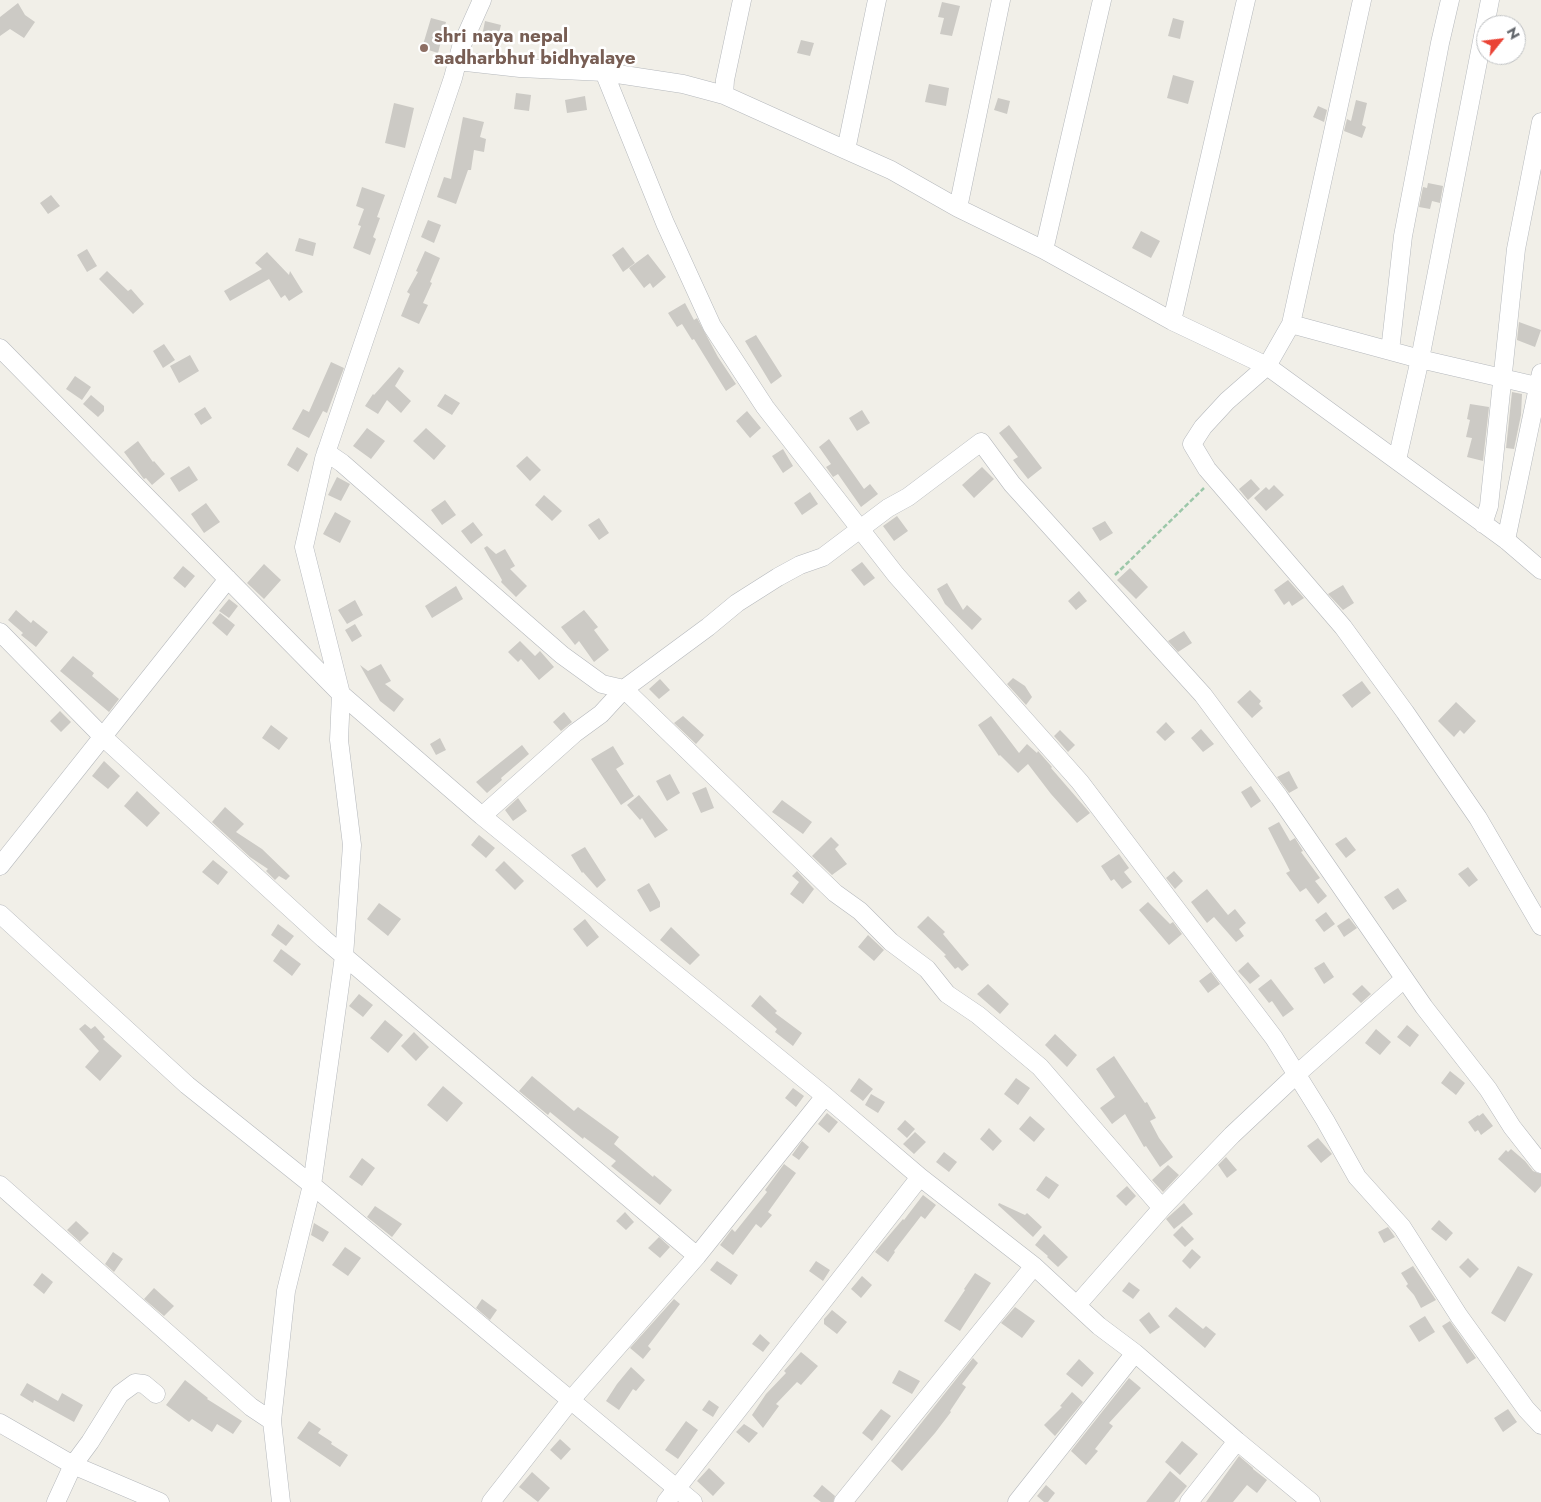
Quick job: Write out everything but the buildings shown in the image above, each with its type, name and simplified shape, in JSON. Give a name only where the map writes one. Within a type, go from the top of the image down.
[{"type":"street","points":[[280,1502],[272,1421],[286,1291],[312,1185],[344,956],[352,845],[339,740],[341,694],[304,547],[326,452],[461,47],[479,8],[468,0]]},
{"type":"street","points":[[724,95],[725,80],[742,0]]},
{"type":"street","points":[[846,150],[877,0]]},
{"type":"street","points":[[958,208],[1001,0]]},
{"type":"street","points":[[1044,250],[1102,0]]},
{"type":"street","points":[[1172,321],[1246,0]]},
{"type":"street","points":[[1362,0],[1291,324],[1267,366],[1226,401],[1203,427],[1192,444],[1208,469],[1343,627],[1478,818],[1541,926]]},
{"type":"street","points":[[1390,351],[1403,236],[1450,0]]},
{"type":"street","points":[[1397,460],[1420,359],[1490,0]]},
{"type":"street","points":[[457,61],[520,68],[604,72],[683,84],[724,95],[891,170],[958,208],[1044,250],[1172,321],[1267,366],[1506,540],[1541,570]]},
{"type":"street","points":[[604,72],[666,223],[712,326],[765,407],[896,575],[1080,782],[1274,1038],[1325,1120],[1357,1177],[1402,1227],[1459,1316],[1526,1409],[1541,1425]]},
{"type":"street","points":[[1483,524],[1489,506],[1516,249],[1541,122]]},
{"type":"street","points":[[1291,324],[1502,379],[1540,382],[1506,540]]},
{"type":"street","points":[[0,348],[341,694],[482,816],[920,1177],[1034,1266],[1100,1326],[1135,1353],[1311,1502]]},
{"type":"street","points":[[482,816],[575,733],[601,714],[624,689],[708,627],[737,603],[800,565],[823,557],[888,508],[908,497],[981,442],[1012,484],[1203,695],[1280,797],[1424,1007],[1488,1089],[1512,1127],[1541,1164]]},
{"type":"street","points":[[326,452],[342,463],[562,655],[602,684],[624,689],[835,893],[860,911],[891,942],[927,969],[947,994],[978,1015],[1040,1067],[1162,1208]]},
{"type":"street","points":[[0,866],[228,579]]},
{"type":"street","points":[[0,632],[103,737],[344,956],[697,1256]]},
{"type":"street","points":[[0,914],[188,1084],[570,1401],[671,1495],[693,1502]]},
{"type":"street","points":[[1077,1305],[1162,1208],[1232,1135],[1297,1074],[1404,979]]},
{"type":"street","points":[[491,1502],[570,1401],[697,1256],[824,1096]]},
{"type":"street","points":[[671,1495],[920,1177]]},
{"type":"street","points":[[0,1185],[251,1407],[272,1421]]},
{"type":"street","points":[[843,1502],[1034,1266]]},
{"type":"street","points":[[1017,1502],[1135,1353]]},
{"type":"street","points":[[56,1502],[73,1465],[120,1394],[135,1383],[144,1384],[156,1394]]},
{"type":"street","points":[[0,1422],[73,1465],[160,1502]]},
{"type":"street","points":[[1189,1502],[1237,1441]]},
{"type":"path","points":[[1103,586],[1216,478]]},
{"type":"place","name":"shri naya nepal aadharbhut bidhyalaye","points":[[424,48]]}]
